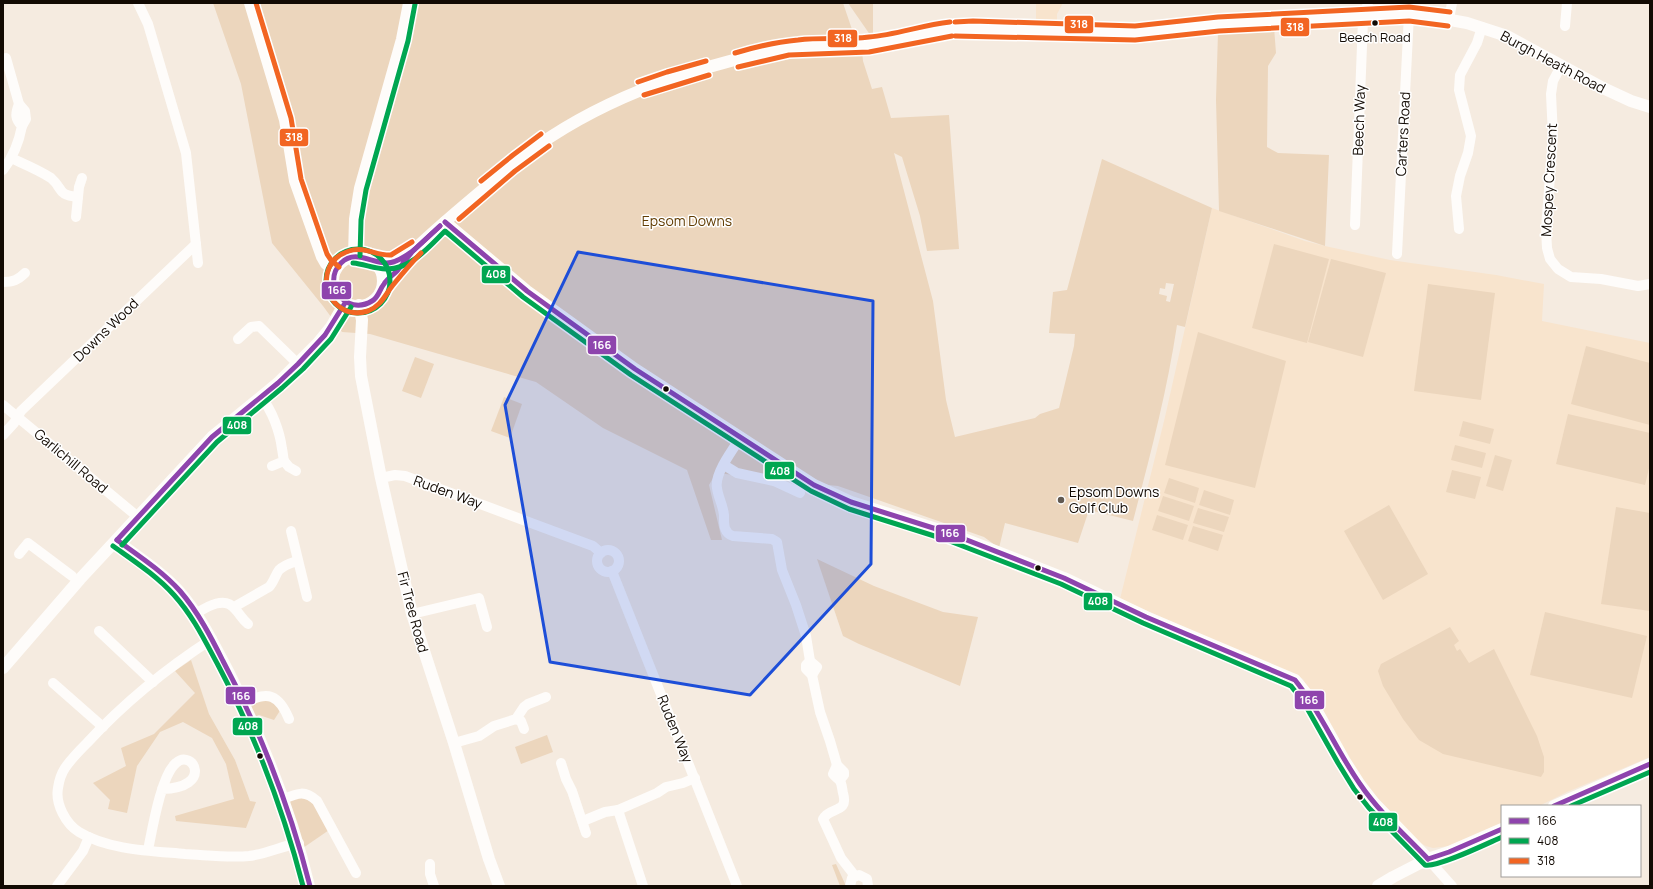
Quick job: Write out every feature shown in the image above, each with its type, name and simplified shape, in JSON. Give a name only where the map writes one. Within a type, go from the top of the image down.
[{"type":"main road","name":"Burgh Heath Road","points":[[383,285],[414,250],[536,146],[587,115],[625,96],[658,82],[788,48],[883,43],[953,29],[1135,33],[1218,24],[1409,14],[1449,19],[1482,27],[1516,40],[1561,66],[1618,95],[1650,107]]},
{"type":"main road","points":[[445,222],[527,291],[635,369],[814,484],[851,502],[931,526],[1064,578],[1146,617],[1295,680],[1310,697],[1344,760],[1360,785],[1374,803],[1428,859]]},
{"type":"main road","name":"Burgh Heath Road","points":[[373,260],[390,262],[397,261],[414,250]]},
{"type":"main road","points":[[353,256],[364,256],[373,260],[382,274],[383,285],[379,294],[374,300],[353,306],[345,303],[339,297],[333,284],[334,272],[340,264],[349,258],[353,256]]},
{"type":"main road","name":"Fir Tree Road","points":[[362,330],[374,300]]},
{"type":"main road","points":[[3,668],[46,617],[212,437],[261,397],[298,364],[325,335],[345,303]]},
{"type":"main road","name":"Fir Tree Road","points":[[359,305],[362,313],[360,357],[361,376],[381,478],[412,614],[454,743],[489,859],[499,886]]},
{"type":"main road","points":[[1556,805],[1650,764]]},
{"type":"main road","points":[[1378,886],[1428,859],[1449,852],[1501,829]]},
{"type":"street","points":[[138,3],[148,24],[186,153],[198,262]]},
{"type":"street","points":[[249,3],[284,120],[294,181],[321,257],[325,264],[334,272]]},
{"type":"street","points":[[353,256],[354,219],[358,188],[401,39],[408,3]]},
{"type":"street","points":[[1365,16],[1368,3]]},
{"type":"street","points":[[1449,19],[1452,3]]},
{"type":"street","points":[[1565,26],[1567,3]]},
{"type":"street","name":"Carters Road","points":[[1397,254],[1409,14]]},
{"type":"street","name":"Beech Way","points":[[1355,226],[1363,20],[1365,16]]},
{"type":"street","points":[[1459,229],[1456,196],[1471,136],[1459,90],[1460,75],[1477,43],[1482,27]]},
{"type":"street","points":[[3,170],[11,158],[22,126],[26,119],[26,111],[19,104],[6,58]]},
{"type":"street","name":"Mospey Crescent","points":[[1561,66],[1553,81],[1551,94],[1553,136],[1546,229],[1547,248],[1550,259],[1558,269],[1571,277],[1601,279],[1638,286],[1650,284]]},
{"type":"street","points":[[11,158],[52,179],[62,193],[67,196],[78,197]]},
{"type":"street","points":[[76,217],[79,187],[82,178]]},
{"type":"street","name":"Downs Wood","points":[[3,435],[21,411],[196,244]]},
{"type":"street","points":[[3,282],[14,281],[20,278],[25,272]]},
{"type":"street","points":[[238,339],[251,327],[260,326],[298,364]]},
{"type":"street","points":[[261,397],[269,407],[272,415],[282,448],[284,461],[289,467],[296,471]]},
{"type":"street","name":"Garlichill Road","points":[[3,406],[138,517]]},
{"type":"street","points":[[741,437],[724,465],[716,486],[722,506],[725,529],[729,535],[732,536],[772,539],[777,542],[782,570],[806,636],[810,661],[817,667],[812,675],[820,712],[837,765],[844,772],[844,775],[840,780],[845,799],[843,807],[827,814],[823,819],[841,858],[855,876]]},
{"type":"street","points":[[272,466],[284,461]]},
{"type":"street","points":[[724,465],[737,473],[774,481],[800,493]]},
{"type":"street","name":"Ruden Way","points":[[381,478],[395,475],[405,476],[593,546],[601,553],[605,551],[613,551],[618,557],[618,566],[612,571],[737,886]]},
{"type":"street","points":[[291,531],[306,597]]},
{"type":"street","points":[[117,540],[162,574],[180,591],[197,613],[245,703],[284,799],[299,843],[310,886]]},
{"type":"street","points":[[18,554],[28,542],[72,576]]},
{"type":"street","points":[[601,553],[598,559],[599,567],[605,572],[612,571]]},
{"type":"street","points":[[234,607],[269,587],[278,571],[283,567],[297,561]]},
{"type":"street","points":[[412,614],[478,598],[487,627]]},
{"type":"street","points":[[197,613],[209,605],[218,602],[226,603],[234,607],[242,620],[248,624]]},
{"type":"street","points":[[99,631],[153,682]]},
{"type":"street","points":[[212,640],[183,659],[153,682],[103,727],[65,768],[57,789],[57,798],[60,808],[68,823],[89,837],[108,843],[148,850],[238,857],[251,856],[299,843]]},
{"type":"street","points":[[53,683],[103,727]]},
{"type":"street","points":[[245,703],[262,695],[270,696],[278,699],[289,719]]},
{"type":"street","points":[[454,743],[479,736],[494,726],[516,719],[524,707],[528,704],[546,697]]},
{"type":"street","points":[[516,719],[521,721],[524,729]]},
{"type":"street","points":[[561,763],[583,821],[586,833]]},
{"type":"street","points":[[583,821],[605,812],[618,810],[657,793],[666,787],[683,783],[695,778]]},
{"type":"street","points":[[148,850],[162,789]]},
{"type":"street","points":[[284,799],[300,793],[307,794],[317,801],[356,873]]},
{"type":"street","points":[[618,810],[643,886]]},
{"type":"street","points":[[57,886],[83,851],[89,837]]},
{"type":"street","points":[[1428,859],[1452,886]]},
{"type":"street","points":[[430,864],[430,874],[434,886]]},
{"type":"street","points":[[850,886],[851,880],[855,876],[859,875],[867,879],[868,886]]},
{"type":"highlighted area","points":[[578,252],[873,301],[871,564],[750,695],[550,662],[505,405]]},
{"type":"shaded area","points":[[1036,3],[1063,3],[1057,14],[1057,26],[1036,25]]},
{"type":"shaded area","points":[[1212,208],[1305,241],[1325,246],[1390,260],[1496,275],[1544,284],[1542,321],[1650,343],[1650,757],[1567,792],[1541,805],[1501,805],[1501,823],[1449,846],[1433,848],[1420,843],[1356,777],[1303,679],[1120,599],[1165,417]]},
{"type":"green space","name":"Epsom Downs Golf Club","points":[[213,3],[843,3],[859,50],[862,51],[863,61],[872,89],[882,87],[891,118],[949,115],[959,249],[927,251],[920,216],[902,157],[894,153],[933,301],[946,400],[955,437],[1035,418],[1040,414],[1059,408],[1074,346],[1075,334],[1049,333],[1053,292],[1067,290],[1102,159],[1212,208],[1185,327],[1177,325],[1152,448],[1133,521],[1089,510],[1078,543],[1005,523],[999,548],[984,537],[838,486],[716,473],[709,485],[722,540],[711,540],[687,470],[603,428],[536,382],[370,334],[342,332],[272,243],[241,84]],"holes":[[[1166,283],[1174,284],[1170,302],[1166,301],[1167,296],[1159,294],[1160,288],[1165,289]]]},
{"type":"green space","points":[[848,3],[873,3],[873,39]]},
{"type":"green space","points":[[1274,27],[1276,53],[1268,66],[1267,147],[1278,153],[1329,155],[1325,246],[1219,211],[1216,100],[1218,32]]},
{"type":"green space","points":[[1274,244],[1329,259],[1307,343],[1252,328]]},
{"type":"green space","points":[[1331,259],[1386,273],[1363,357],[1308,342]]},
{"type":"green space","points":[[1428,284],[1495,293],[1481,400],[1414,391]]},
{"type":"green space","points":[[1198,332],[1286,361],[1255,488],[1165,465]]},
{"type":"green space","points":[[1586,346],[1650,363],[1650,425],[1571,404]]},
{"type":"green space","points":[[415,357],[434,364],[421,398],[402,391]]},
{"type":"green space","points":[[504,397],[522,404],[510,438],[491,431]]},
{"type":"green space","points":[[1568,414],[1650,433],[1650,464],[1645,485],[1556,464]]},
{"type":"green space","points":[[1463,421],[1494,429],[1490,444],[1459,436]]},
{"type":"green space","points":[[1455,445],[1486,453],[1482,468],[1451,460]]},
{"type":"green space","points":[[1495,455],[1512,460],[1503,491],[1486,486]]},
{"type":"green space","points":[[1452,470],[1481,477],[1475,499],[1446,492]]},
{"type":"green space","points":[[1169,478],[1199,488],[1195,503],[1164,493]]},
{"type":"green space","points":[[1204,490],[1234,500],[1230,515],[1199,505]]},
{"type":"green space","points":[[1163,496],[1194,506],[1189,521],[1158,511]]},
{"type":"green space","points":[[1389,505],[1428,574],[1383,600],[1344,531]]},
{"type":"green space","points":[[1616,507],[1650,513],[1650,611],[1601,604]]},
{"type":"green space","points":[[1198,508],[1229,517],[1224,532],[1193,523]]},
{"type":"green space","points":[[1157,515],[1188,525],[1183,540],[1152,530]]},
{"type":"green space","points":[[1193,526],[1223,535],[1218,551],[1188,541]]},
{"type":"green space","points":[[817,559],[874,586],[943,612],[978,617],[960,686],[843,636]]},
{"type":"green space","points":[[1545,612],[1647,636],[1632,698],[1530,675]]},
{"type":"green space","points":[[1450,627],[1459,641],[1454,645],[1457,651],[1460,649],[1469,663],[1494,649],[1537,736],[1544,757],[1544,772],[1541,777],[1443,754],[1419,740],[1403,719],[1383,686],[1378,671],[1381,664]]},
{"type":"green space","points":[[191,660],[209,714],[235,760],[250,801],[256,802],[246,828],[176,821],[175,816],[234,799],[226,764],[212,738],[183,722],[160,732],[137,766],[127,813],[108,809],[110,800],[93,783],[126,766],[121,748],[154,734],[195,693],[175,671]]},
{"type":"green space","points":[[262,695],[283,706],[274,720],[259,715],[251,718],[245,703]]},
{"type":"green space","points":[[547,735],[553,752],[521,764],[515,747]]},
{"type":"green space","points":[[307,793],[332,828],[300,850],[284,799]]},
{"type":"green space","points":[[836,864],[846,886],[840,886],[832,865]]},
{"type":"transit line","name":"318","points":[[256,3],[291,118],[301,179],[327,254],[339,267]]},
{"type":"transit line","name":"408","points":[[360,256],[361,220],[366,190],[408,41],[415,4]]},
{"type":"transit line","name":"318","points":[[955,22],[973,21],[1135,26],[1218,17],[1409,7],[1450,12]]},
{"type":"transit line","name":"318","points":[[955,36],[1135,40],[1219,31],[1409,21],[1448,26]]},
{"type":"transit line","name":"318","points":[[735,53],[782,42],[807,39],[860,38],[879,36],[950,22]]},
{"type":"transit line","name":"318","points":[[738,67],[789,55],[869,52],[952,36]]},
{"type":"transit line","name":"318","points":[[638,82],[706,61]]},
{"type":"transit line","name":"318","points":[[644,95],[709,75]]},
{"type":"transit line","name":"318","points":[[481,181],[541,134]]},
{"type":"transit line","name":"318","points":[[459,219],[515,171],[549,146]]},
{"type":"transit line","name":"166","points":[[445,222],[527,291],[635,369],[814,485],[851,502],[949,533],[1064,578],[1146,617],[1295,680],[1313,705],[1351,771],[1367,794],[1384,814],[1428,859]]},
{"type":"transit line","name":"166","points":[[414,250],[440,226]]},
{"type":"transit line","name":"166","points":[[414,250],[440,226]]},
{"type":"transit line","name":"408","points":[[353,263],[386,269],[403,266],[419,256],[445,231],[523,297],[631,375],[811,491],[849,509],[947,540],[1061,584],[1143,623],[1291,686],[1303,701],[1354,789],[1369,808],[1425,865],[1440,863],[1501,837]]},
{"type":"transit line","name":"318","points":[[412,242],[391,255],[365,250],[355,250],[349,251],[336,258],[329,268],[326,279],[328,291],[334,301],[342,309],[354,313],[372,309],[380,303],[393,285],[421,253]]},
{"type":"transit line","name":"408","points":[[358,249],[376,255],[384,263],[390,281],[384,299],[376,307],[358,313],[340,307],[332,299],[326,281],[332,263],[340,255],[358,249]]},
{"type":"transit line","name":"166","points":[[414,250],[397,271],[385,282],[376,298],[372,301],[362,305],[353,305],[339,296],[335,288],[334,280],[336,271],[341,263],[346,259],[357,257],[391,263],[414,250]]},
{"type":"transit line","name":"166","points":[[117,540],[212,437],[278,383],[298,364],[325,335],[345,303]]},
{"type":"transit line","name":"408","points":[[122,545],[217,442],[303,369],[331,339],[351,307]]},
{"type":"transit line","name":"166","points":[[117,540],[150,564],[180,591],[193,607],[209,634],[237,688],[262,743],[284,799],[310,886]]},
{"type":"transit line","name":"408","points":[[113,546],[160,581],[181,603],[193,620],[218,665],[256,745],[277,801],[303,886]]},
{"type":"transit line","name":"166","points":[[1556,805],[1650,764]]},
{"type":"transit line","name":"408","points":[[1573,805],[1650,772]]},
{"type":"transit line","name":"166","points":[[1428,859],[1449,852],[1501,829]]},
{"type":"place","name":"Beech Road","points":[[1375,23]]},
{"type":"place","name":"Epsom Downs Golf Club","points":[[1061,500]]},
{"type":"park label","name":"Epsom Downs","points":[[687,221]]}]
